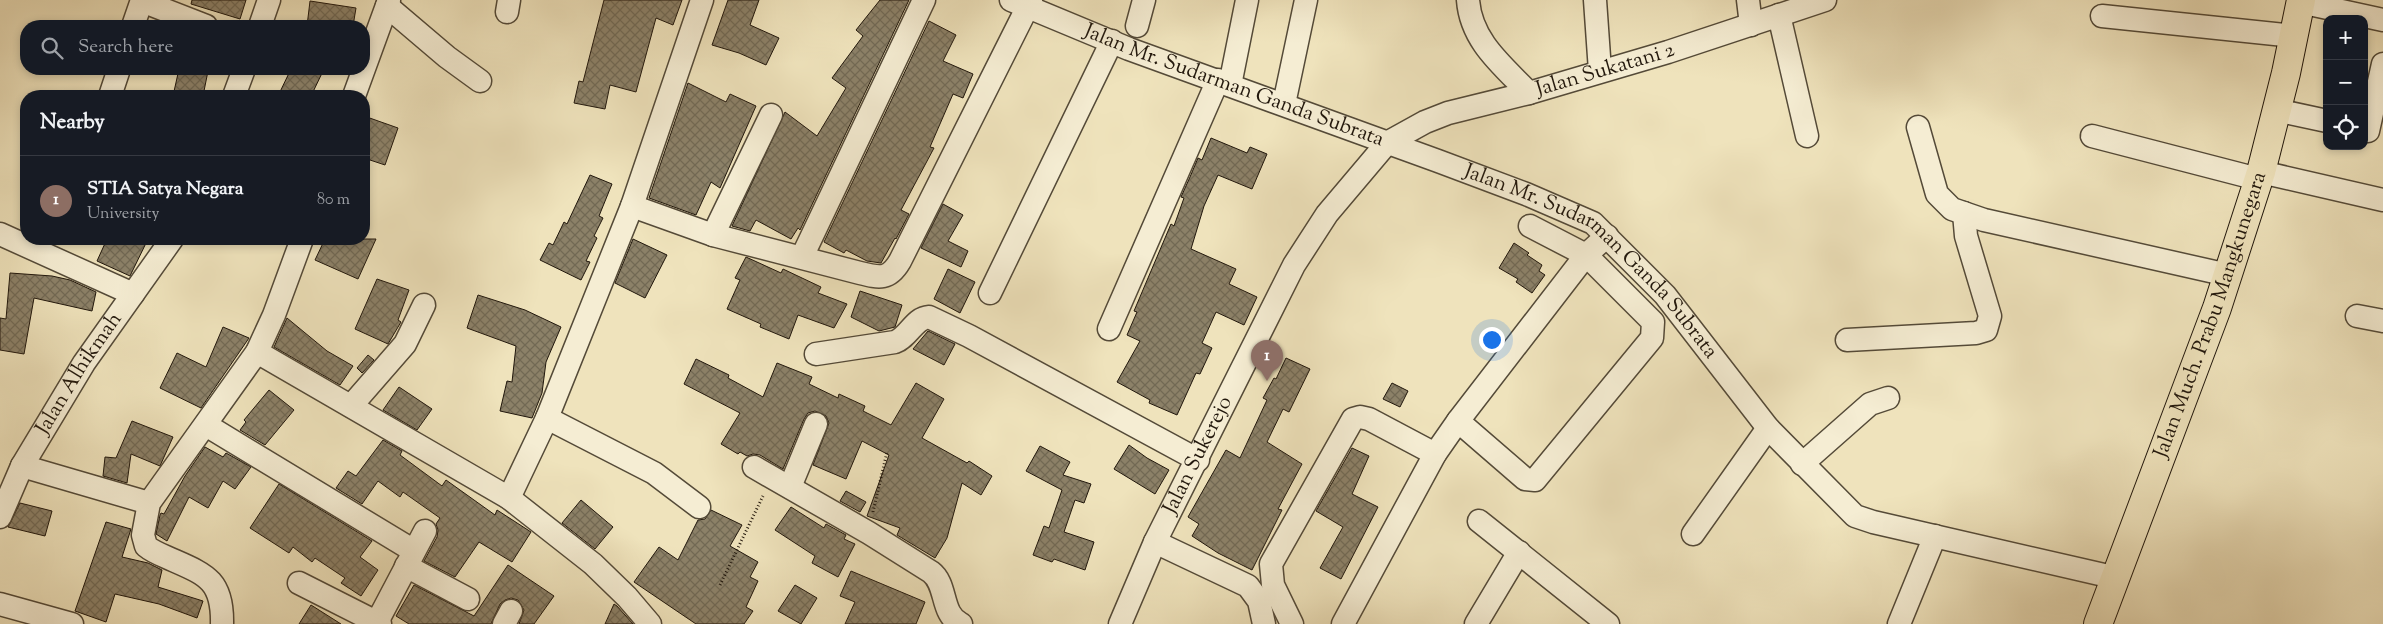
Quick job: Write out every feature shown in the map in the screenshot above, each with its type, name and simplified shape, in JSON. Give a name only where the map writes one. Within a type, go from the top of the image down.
[{"type":"main road","name":"Jalan Much. Prabu Mangkunegara","points":[[2098,624],[2117,578],[2228,275],[2260,175],[2301,1]]},
{"type":"street","points":[[135,20],[142,0],[191,20]]},
{"type":"street","points":[[262,20],[268,0]]},
{"type":"street","points":[[509,498],[546,418],[632,206],[702,0]]},
{"type":"street","points":[[802,257],[924,0]]},
{"type":"street","points":[[1137,26],[1144,0]]},
{"type":"street","points":[[1109,329],[1224,83],[1247,0]]},
{"type":"street","points":[[1284,104],[1306,0]]},
{"type":"street","points":[[1468,0],[1471,17],[1478,37],[1486,48],[1529,92]]},
{"type":"street","points":[[1595,0],[1600,72]]},
{"type":"street","points":[[1748,0],[1751,24]]},
{"type":"street","name":"Jalan Sukatani 2","points":[[1387,143],[1425,122],[1448,113],[1600,72],[1825,0]]},
{"type":"street","points":[[2301,1],[2383,20]]},
{"type":"street","points":[[632,206],[714,235],[874,276],[893,273],[1024,2]]},
{"type":"street","name":"Jalan Mr. Sudarman Ganda Subrata","points":[[1024,2],[1112,42],[1526,194],[1593,223],[1665,295],[1768,428],[1855,516],[2117,578]]},
{"type":"street","points":[[370,52],[388,3],[447,57],[480,81]]},
{"type":"street","points":[[1778,15],[1807,136]]},
{"type":"street","points":[[2102,16],[2294,36]]},
{"type":"street","points":[[990,293],[1112,42]]},
{"type":"street","points":[[2372,132],[2383,64]]},
{"type":"street","points":[[112,90],[117,75]]},
{"type":"street","points":[[236,90],[242,75]]},
{"type":"street","points":[[356,90],[362,75]]},
{"type":"street","points":[[2276,110],[2323,120]]},
{"type":"street","points":[[714,235],[771,115]]},
{"type":"street","points":[[1918,127],[1937,194],[1952,209],[1984,220],[2228,275]]},
{"type":"street","points":[[2092,136],[2260,175],[2383,200]]},
{"type":"street","name":"Jalan Sukerejo","points":[[1120,624],[1155,542],[1198,460],[1272,308],[1310,239],[1338,200],[1387,143]]},
{"type":"street","points":[[1847,340],[1976,333],[1986,330],[1990,316],[1966,236],[1964,213]]},
{"type":"street","points":[[1458,421],[1525,478],[1535,480],[1652,338],[1654,331],[1653,322],[1586,255],[1530,226]]},
{"type":"street","points":[[0,234],[20,243]]},
{"type":"street","points":[[1343,624],[1435,454],[1458,421],[1586,255],[1607,236]]},
{"type":"street","points":[[24,245],[133,294]]},
{"type":"street","name":"Jalan Alhikmah","points":[[0,517],[22,466],[84,363],[168,245]]},
{"type":"street","points":[[222,624],[220,596],[210,579],[200,572],[146,546],[143,535],[148,503],[257,352],[274,315],[300,245]]},
{"type":"street","points":[[351,406],[405,344],[424,304]]},
{"type":"street","points":[[2357,316],[2383,322]]},
{"type":"street","points":[[816,354],[895,342],[903,337],[922,318],[929,317],[969,336],[1198,460]]},
{"type":"street","points":[[257,352],[509,498],[593,564],[627,597],[648,624]]},
{"type":"street","points":[[1802,464],[1861,410],[1870,404],[1888,398]]},
{"type":"street","points":[[546,418],[654,474],[699,507]]},
{"type":"street","points":[[1292,624],[1273,585],[1271,564],[1353,418],[1369,419],[1435,454]]},
{"type":"street","points":[[816,424],[772,477],[869,532],[935,575],[952,616],[961,624]]},
{"type":"street","points":[[206,425],[410,558],[468,599]]},
{"type":"street","points":[[1694,534],[1768,428]]},
{"type":"street","points":[[22,466],[148,503]]},
{"type":"street","points":[[1479,521],[1608,624]]},
{"type":"street","points":[[299,583],[378,623],[425,531]]},
{"type":"street","points":[[1899,624],[1934,536]]},
{"type":"street","points":[[1155,542],[1248,586],[1258,602],[1264,624]]},
{"type":"street","points":[[1476,624],[1519,552]]},
{"type":"street","points":[[0,604],[72,624]]},
{"type":"path","points":[[869,532],[888,452]]},
{"type":"path","points":[[720,585],[772,477]]},
{"type":"building","points":[[192,0],[246,0],[240,19],[191,4]]},
{"type":"building","points":[[604,0],[682,0],[673,25],[656,18],[636,92],[610,85],[605,109],[574,103],[579,81],[583,82]]},
{"type":"building","points":[[728,0],[759,0],[750,25],[779,38],[766,65],[739,53],[712,45]]},
{"type":"building","points":[[880,0],[909,0],[800,230],[798,228],[791,239],[756,220],[750,231],[732,226],[785,112],[817,136],[846,88],[832,78],[863,36],[856,30]]},
{"type":"building","points":[[310,1],[356,8],[354,20],[308,20]]},
{"type":"building","points":[[929,21],[956,35],[943,61],[973,74],[963,98],[953,94],[930,147],[934,148],[901,210],[909,214],[896,239],[881,263],[867,261],[846,250],[844,253],[824,242]]},
{"type":"building","points":[[178,75],[207,75],[204,90],[174,90]]},
{"type":"building","points":[[288,75],[321,75],[314,90],[281,90]]},
{"type":"building","points":[[688,83],[726,102],[730,94],[756,106],[720,188],[711,182],[696,215],[649,198]]},
{"type":"building","points":[[370,118],[398,128],[385,165],[370,160]]},
{"type":"building","points":[[1211,138],[1247,153],[1250,147],[1267,154],[1252,189],[1218,175],[1204,206],[1191,249],[1236,269],[1229,284],[1257,297],[1244,325],[1216,312],[1202,343],[1212,348],[1200,374],[1196,373],[1177,415],[1149,403],[1150,400],[1117,382],[1140,341],[1127,335],[1137,312],[1134,311],[1171,224],[1174,226],[1184,198],[1181,197],[1198,158],[1202,160]]},
{"type":"building","points":[[590,175],[612,184],[599,216],[603,218],[594,236],[597,238],[586,261],[590,262],[581,280],[540,260],[549,243],[553,245],[564,222],[567,224]]},
{"type":"building","points":[[943,204],[963,215],[948,241],[968,251],[961,267],[921,248]]},
{"type":"building","points":[[370,239],[376,239],[358,279],[315,260],[322,245],[370,245]]},
{"type":"building","points":[[633,239],[667,255],[645,298],[615,283]]},
{"type":"building","points":[[1514,243],[1542,265],[1539,271],[1545,275],[1532,293],[1516,282],[1518,279],[1499,268]]},
{"type":"building","points":[[104,245],[145,245],[130,276],[97,261]]},
{"type":"building","points":[[746,257],[781,273],[783,269],[821,287],[818,293],[847,304],[834,328],[798,315],[789,339],[760,327],[761,324],[727,309],[740,280],[735,278]]},
{"type":"building","points":[[948,269],[975,282],[960,313],[934,299]]},
{"type":"building","points":[[10,273],[52,276],[70,280],[96,292],[92,311],[34,298],[24,354],[0,350],[0,318],[6,319]]},
{"type":"building","points":[[377,279],[409,290],[398,320],[401,322],[388,344],[355,329]]},
{"type":"building","points":[[860,291],[902,305],[895,327],[879,331],[851,317]]},
{"type":"building","points":[[478,295],[525,310],[561,327],[546,362],[542,393],[532,418],[500,411],[507,381],[512,382],[516,346],[467,328]]},
{"type":"building","points":[[287,318],[327,351],[353,366],[340,385],[274,347]]},
{"type":"building","points":[[223,327],[249,338],[201,408],[160,388],[177,353],[206,367]]},
{"type":"building","points":[[928,331],[955,344],[944,365],[913,349]]},
{"type":"building","points":[[368,355],[374,360],[362,373],[357,368]]},
{"type":"building","points":[[1286,358],[1310,369],[1289,412],[1283,409],[1267,442],[1302,464],[1278,509],[1282,510],[1252,570],[1218,553],[1192,536],[1199,524],[1188,517],[1226,450],[1240,458],[1267,400],[1263,398],[1274,378],[1276,379]]},
{"type":"building","points":[[696,359],[729,375],[728,378],[763,397],[777,363],[812,377],[809,384],[838,398],[839,394],[865,406],[863,411],[891,425],[916,383],[944,399],[922,438],[967,463],[969,461],[992,476],[981,495],[962,483],[947,538],[935,558],[897,535],[900,528],[867,516],[889,455],[862,441],[846,479],[813,465],[829,423],[826,416],[815,411],[808,413],[804,419],[783,469],[760,455],[753,454],[747,456],[740,452],[738,454],[721,444],[740,413],[684,384]]},
{"type":"building","points":[[1392,383],[1408,391],[1400,407],[1383,399]]},
{"type":"building","points":[[399,387],[432,409],[417,430],[383,410]]},
{"type":"building","points":[[269,390],[294,410],[265,445],[240,430],[246,422],[244,420]]},
{"type":"building","points":[[132,421],[173,437],[160,466],[131,454],[127,483],[103,476],[105,457],[116,458]]},
{"type":"building","points":[[383,440],[402,451],[400,455],[442,486],[446,480],[495,515],[497,510],[531,532],[512,562],[479,542],[455,577],[424,561],[437,537],[438,530],[436,524],[440,518],[403,492],[400,497],[378,481],[362,504],[336,488],[348,471],[356,476]]},
{"type":"building","points":[[1129,445],[1169,470],[1155,494],[1114,469]]},
{"type":"building","points":[[1040,446],[1070,462],[1063,475],[1091,484],[1084,503],[1075,500],[1064,532],[1094,542],[1085,570],[1054,559],[1052,562],[1033,555],[1044,526],[1049,528],[1062,490],[1026,471]]},
{"type":"building","points":[[205,447],[223,457],[226,453],[251,467],[235,489],[223,481],[208,508],[189,497],[167,541],[156,534],[160,515],[161,513],[164,514],[185,476]]},
{"type":"building","points":[[1352,448],[1369,456],[1352,494],[1378,507],[1341,579],[1320,568],[1343,527],[1316,511]]},
{"type":"building","points":[[279,484],[372,541],[360,557],[378,570],[361,596],[341,583],[345,578],[315,558],[312,562],[293,547],[289,553],[250,528]]},
{"type":"building","points":[[846,491],[866,502],[860,512],[840,501]]},
{"type":"building","points":[[581,500],[613,527],[595,549],[562,523]]},
{"type":"building","points":[[20,503],[52,511],[45,536],[8,527]]},
{"type":"building","points":[[791,507],[824,528],[826,524],[846,535],[844,539],[855,544],[838,577],[812,563],[815,556],[775,530]]},
{"type":"building","points":[[711,510],[742,525],[730,546],[758,562],[750,577],[758,581],[746,607],[753,611],[744,624],[696,624],[634,582],[659,547],[678,560],[698,520],[705,519]]},
{"type":"building","points":[[106,522],[131,529],[122,557],[148,563],[162,570],[158,587],[203,601],[197,618],[159,604],[115,594],[106,622],[75,611]]},
{"type":"building","points":[[508,565],[554,596],[534,624],[519,624],[524,610],[518,600],[511,598],[500,604],[491,624],[409,624],[396,616],[414,585],[474,616]]},
{"type":"building","points":[[851,571],[925,602],[916,624],[845,624],[855,602],[840,596]]},
{"type":"building","points":[[795,585],[817,598],[801,624],[778,611]]},
{"type":"building","points":[[614,604],[617,606],[633,624],[605,624]]},
{"type":"building","points":[[311,605],[341,624],[299,624]]},
{"type":"place","name":"STIA Satya Negara","points":[[1267,381]]}]
